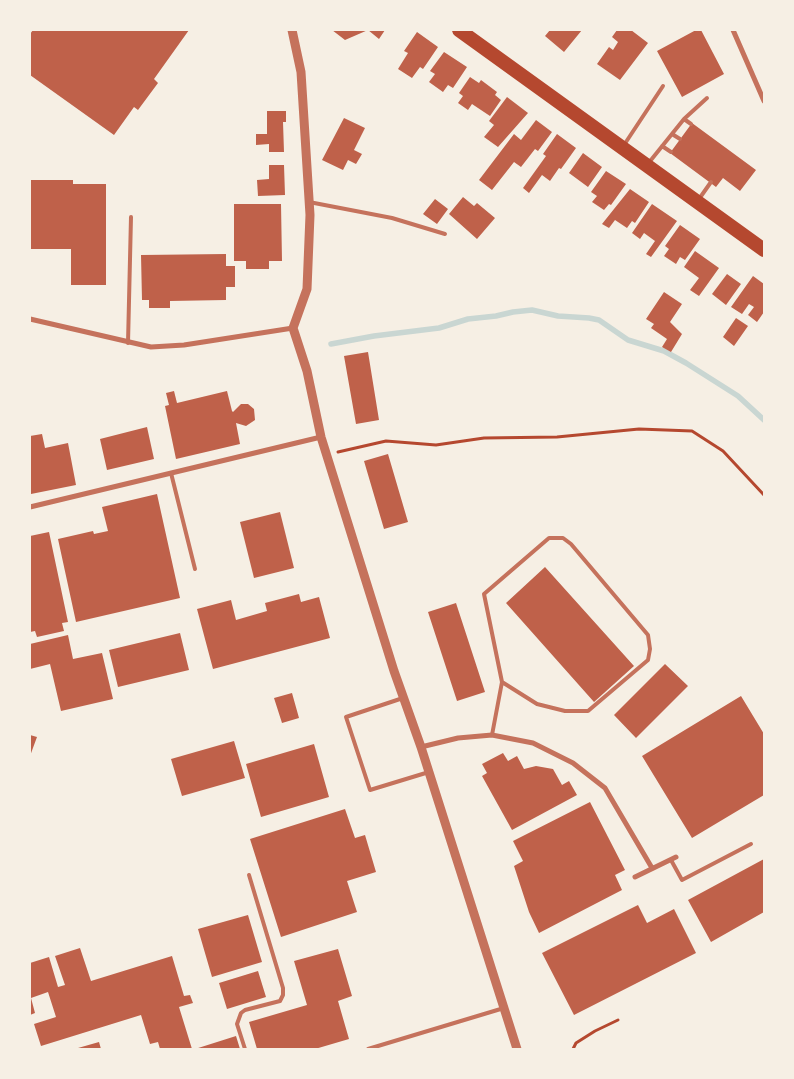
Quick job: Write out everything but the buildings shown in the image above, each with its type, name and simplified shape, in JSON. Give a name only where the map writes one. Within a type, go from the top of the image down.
[{"type":"highway","points":[[459,30],[698,200],[764,250]]},
{"type":"street","points":[[292,30],[301,72],[309,202],[307,288],[293,328],[307,371],[321,437],[403,698],[421,747],[517,1049]]},
{"type":"street","points":[[733,30],[764,101]]},
{"type":"street","points":[[30,319],[43,320],[128,343],[150,347],[184,345],[293,328]]},
{"type":"street","points":[[30,507],[321,437]]},
{"type":"street","points":[[421,747],[458,738],[492,735],[532,743],[572,763],[605,788],[652,868]]},
{"type":"street","points":[[635,877],[673,859]]},
{"type":"lane","points":[[622,147],[663,86]]},
{"type":"lane","points":[[644,163],[651,160],[684,119],[707,98]]},
{"type":"lane","points":[[684,119],[691,124]]},
{"type":"lane","points":[[672,134],[680,139]]},
{"type":"lane","points":[[662,146],[670,152]]},
{"type":"lane","points":[[698,200],[710,182]]},
{"type":"lane","points":[[309,202],[392,218],[445,234]]},
{"type":"lane","points":[[128,343],[131,217]]},
{"type":"lane","points":[[171,473],[195,569]]},
{"type":"lane","points":[[492,735],[502,682],[484,594],[549,538],[563,538],[648,635],[650,649],[648,660],[588,711],[565,711],[537,704],[502,682]]},
{"type":"lane","points":[[403,698],[346,717],[370,790],[428,772]]},
{"type":"lane","points":[[673,859],[682,880],[751,844]]},
{"type":"lane","points":[[245,1049],[238,1024],[241,1013],[245,1010],[280,1000],[283,995],[283,988],[249,875]]},
{"type":"lane","points":[[368,1049],[504,1008]]},
{"type":"path","points":[[328,455],[386,441],[436,445],[484,438],[558,437],[640,429],[692,431],[723,451],[764,495]]},
{"type":"path","points":[[574,1049],[576,1043],[582,1039],[618,1020]]},
{"type":"waterway","points":[[331,344],[374,336],[439,328],[468,319],[532,310],[558,316],[589,318],[599,320],[628,340],[664,351],[686,363],[738,396],[764,420]]}]
